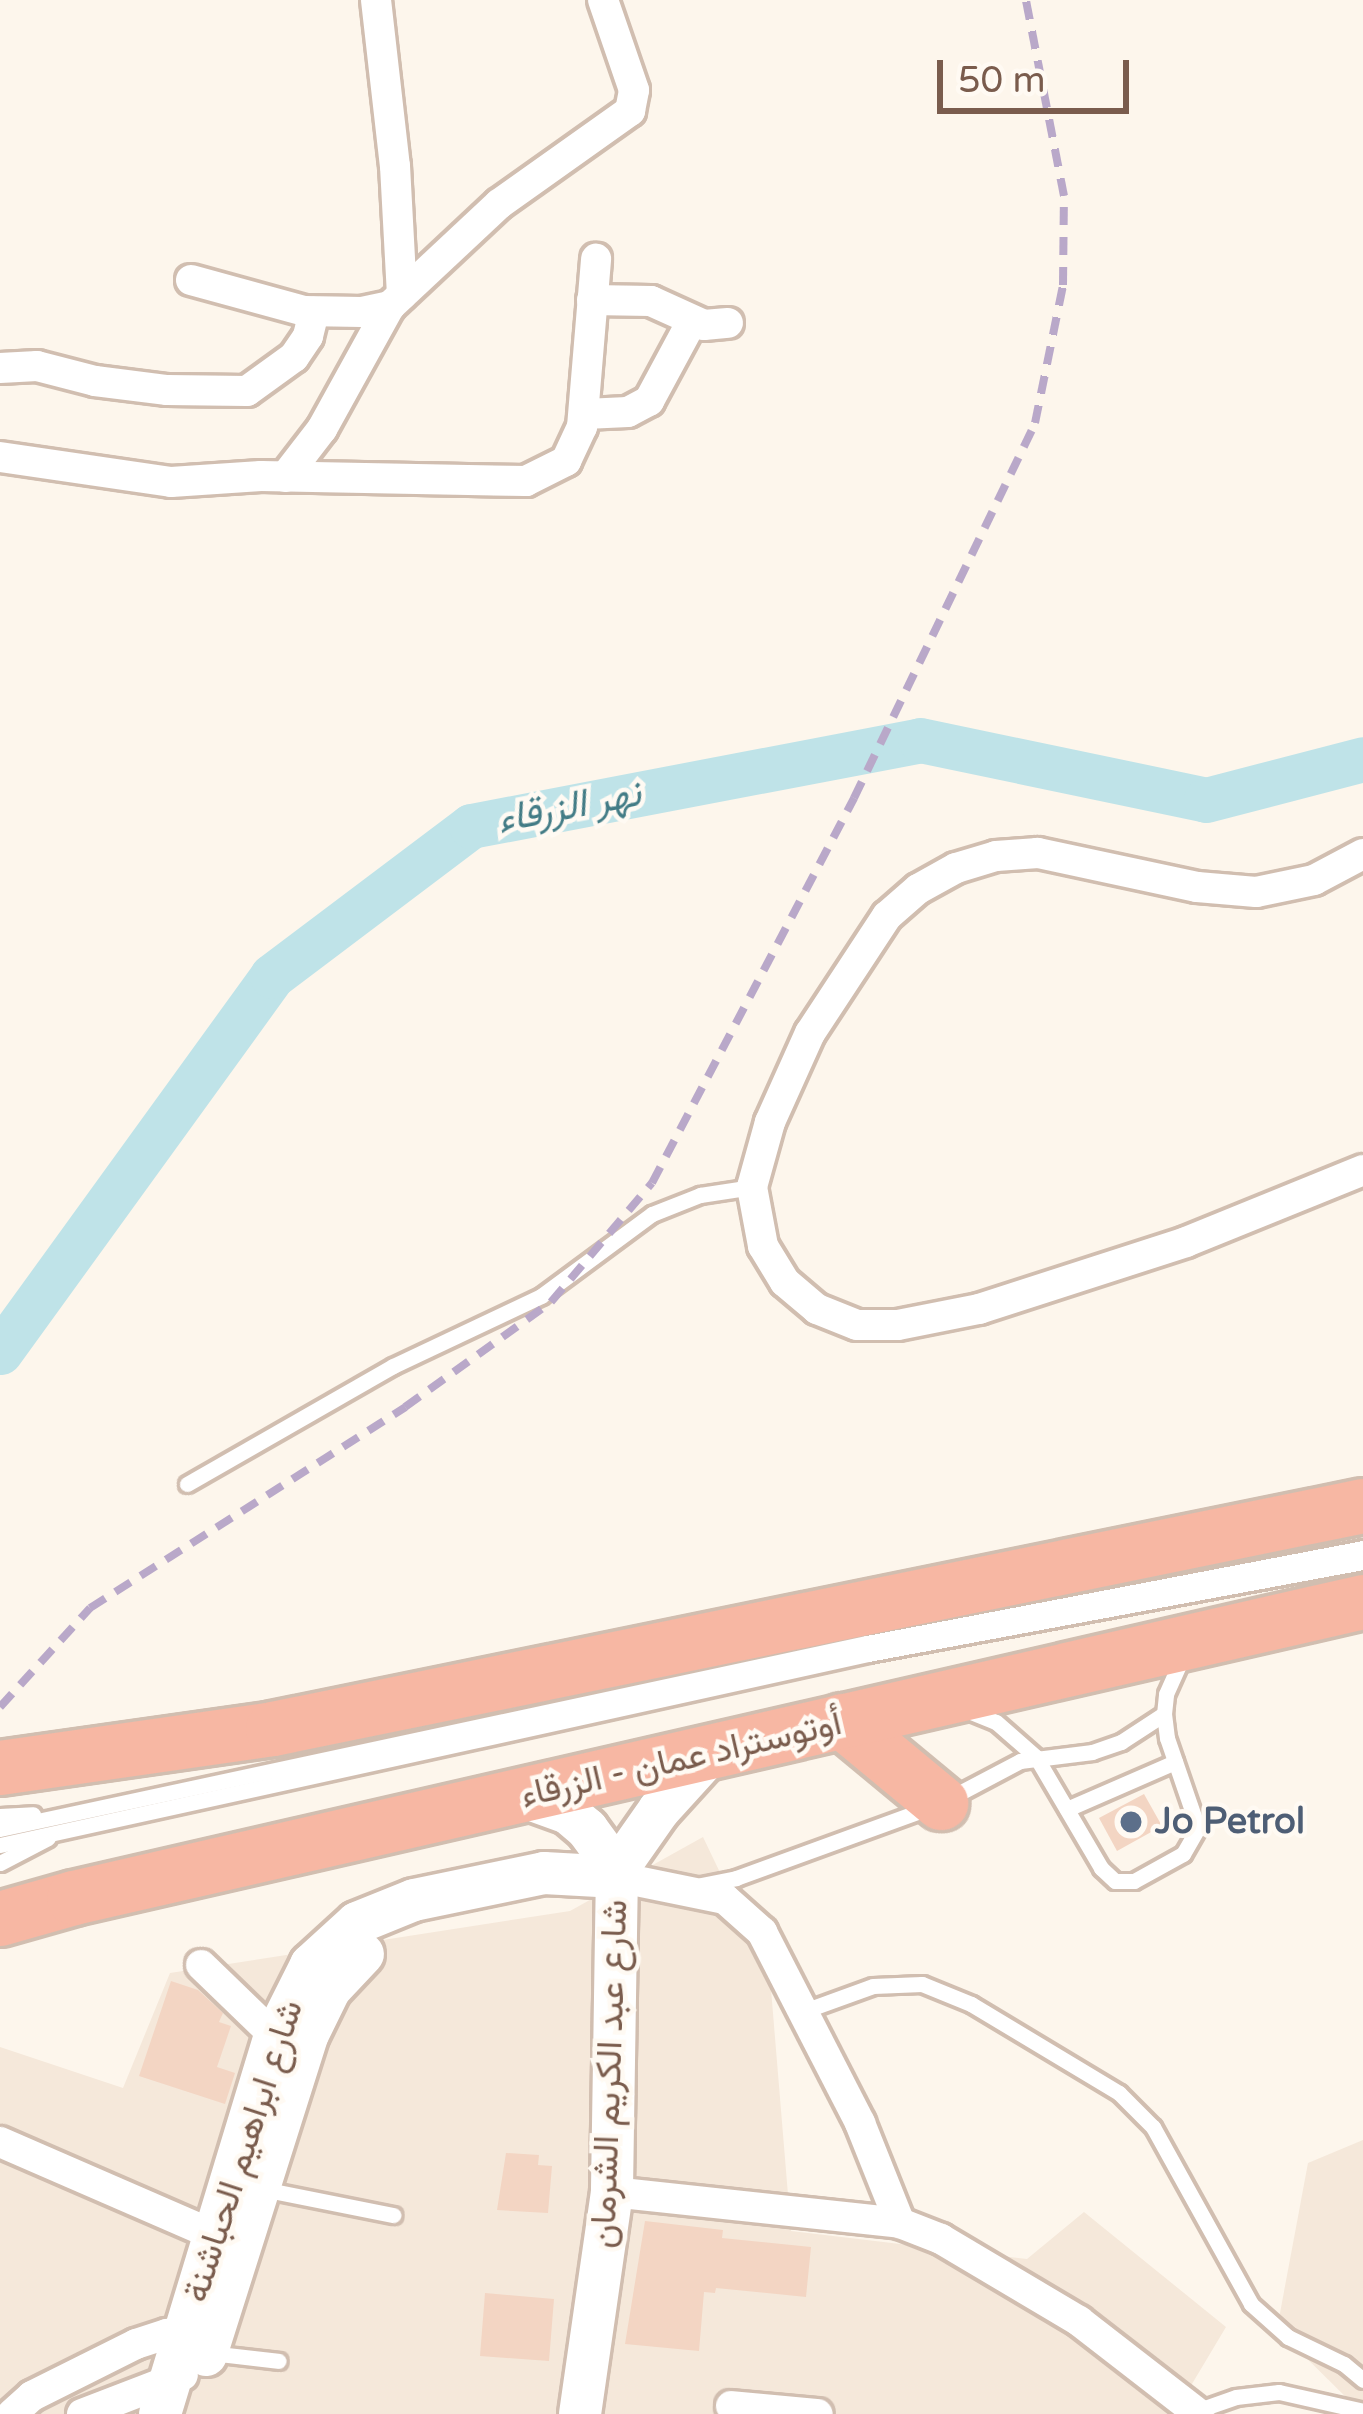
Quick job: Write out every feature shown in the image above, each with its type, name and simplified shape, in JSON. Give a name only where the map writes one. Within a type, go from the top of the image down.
[{"type":"highway","points":[[0,1768],[296,1724],[1363,1506]]},
{"type":"highway","name":"أوتوستراد عمان - الزرقاء","points":[[2,1920],[1363,1602]]},
{"type":"highway","points":[[842,1721],[941,1803]]},
{"type":"street","points":[[376,0],[395,166],[396,301]]},
{"type":"street","points":[[285,477],[322,429],[396,301],[499,204],[630,111],[634,90],[603,0]]},
{"type":"street","points":[[0,457],[171,482],[285,477],[526,481],[566,460],[585,414],[596,259]]},
{"type":"street","points":[[190,280],[314,311],[396,301]]},
{"type":"street","points":[[592,300],[651,301],[692,321],[728,322]]},
{"type":"street","points":[[0,368],[37,366],[149,388],[247,391],[268,381],[293,357],[308,336],[314,311]]},
{"type":"street","points":[[585,414],[628,412],[649,401],[692,321]]},
{"type":"street","points":[[1363,854],[1314,880],[1256,892],[1197,887],[1038,853],[996,856],[937,878],[887,916],[834,990],[770,1122],[752,1187],[763,1246],[785,1282],[817,1309],[856,1325],[898,1325],[979,1309],[1186,1242],[1363,1170]]},
{"type":"street","name":"شارع ابراهيم الحباشنة","points":[[189,2371],[212,2234],[287,2048],[330,1989],[364,1952],[424,1924],[541,1896],[605,1874],[709,1755]]},
{"type":"street","points":[[521,1796],[578,1821],[605,1874],[686,1887],[725,1899],[746,1913],[762,1932],[860,2123],[900,2223]]},
{"type":"street","name":"شارع عبد الكريم الشرمان","points":[[580,2414],[612,2192],[605,1874]]},
{"type":"street","points":[[201,1965],[287,2048]]},
{"type":"street","name":"شارع ابراهيم الحباشنة","points":[[189,2371],[260,2188],[287,2048]]},
{"type":"street","points":[[0,2143],[212,2234]]},
{"type":"street","points":[[612,2192],[900,2223],[993,2265],[1079,2320],[1197,2413]]},
{"type":"street","points":[[8,2414],[32,2396],[136,2344],[189,2371]]},
{"type":"street","points":[[82,2414],[189,2371]]},
{"type":"street","points":[[731,2406],[818,2414]]},
{"type":"lane","points":[[187,1484],[392,1366],[541,1296],[652,1214],[700,1195],[752,1187]]},
{"type":"lane","points":[[0,1845],[63,1822],[867,1643],[1363,1549]]},
{"type":"lane","points":[[0,1829],[63,1822],[868,1654],[1363,1562]]},
{"type":"lane","points":[[941,1700],[996,1722],[1036,1757],[1107,1876],[1134,1882],[1183,1854],[1195,1838],[1198,1817],[1175,1762],[1164,1714],[1173,1672],[1192,1640]]},
{"type":"lane","points":[[686,1887],[736,1878],[941,1803],[1036,1757],[1092,1752],[1121,1742],[1164,1714]]},
{"type":"lane","points":[[1067,1809],[1175,1762]]},
{"type":"lane","points":[[0,1816],[63,1822]]},
{"type":"lane","points":[[0,1863],[63,1822]]},
{"type":"lane","points":[[804,2011],[873,1986],[922,1984],[971,2004],[1119,2093],[1153,2127],[1251,2304],[1288,2337],[1344,2364],[1363,2380]]},
{"type":"lane","points":[[260,2188],[393,2215]]},
{"type":"lane","points":[[189,2371],[279,2361]]},
{"type":"lane","points":[[1197,2413],[1236,2397],[1279,2392],[1363,2411]]},
{"type":"lane","points":[[0,2406],[8,2414]]},
{"type":"shaded area","points":[[703,1837],[770,1977],[791,2231],[1027,2259],[1084,2212],[1226,2327],[1174,2414],[0,2414],[0,2047],[123,2088],[170,1973],[570,1911]]},
{"type":"shaded area","points":[[1363,2140],[1363,2414],[1277,2329],[1308,2163]]},
{"type":"building","name":"Jo Petrol","points":[[1144,1794],[1162,1826],[1117,1851],[1099,1818]]},
{"type":"building","points":[[171,1981],[198,1990],[223,2013],[219,2022],[231,2026],[217,2067],[235,2073],[225,2104],[139,2076]]},
{"type":"building","points":[[506,2153],[539,2155],[538,2165],[552,2166],[548,2213],[497,2210]]},
{"type":"building","points":[[645,2221],[723,2230],[722,2238],[811,2247],[806,2297],[716,2288],[715,2293],[704,2292],[699,2351],[625,2344]]},
{"type":"building","points":[[485,2293],[554,2299],[549,2361],[480,2356]]},
{"type":"waterway","name":"نهر الزرقاء","points":[[0,1352],[272,976],[471,826],[920,740],[1206,800],[1363,759]]},
{"type":"railway","points":[[0,1707],[90,1608],[405,1407],[551,1302],[652,1183],[854,798],[1035,423],[1063,285],[1064,196],[1026,0]]},
{"type":"place","name":"Jo Petrol","points":[[1131,1822]]}]
